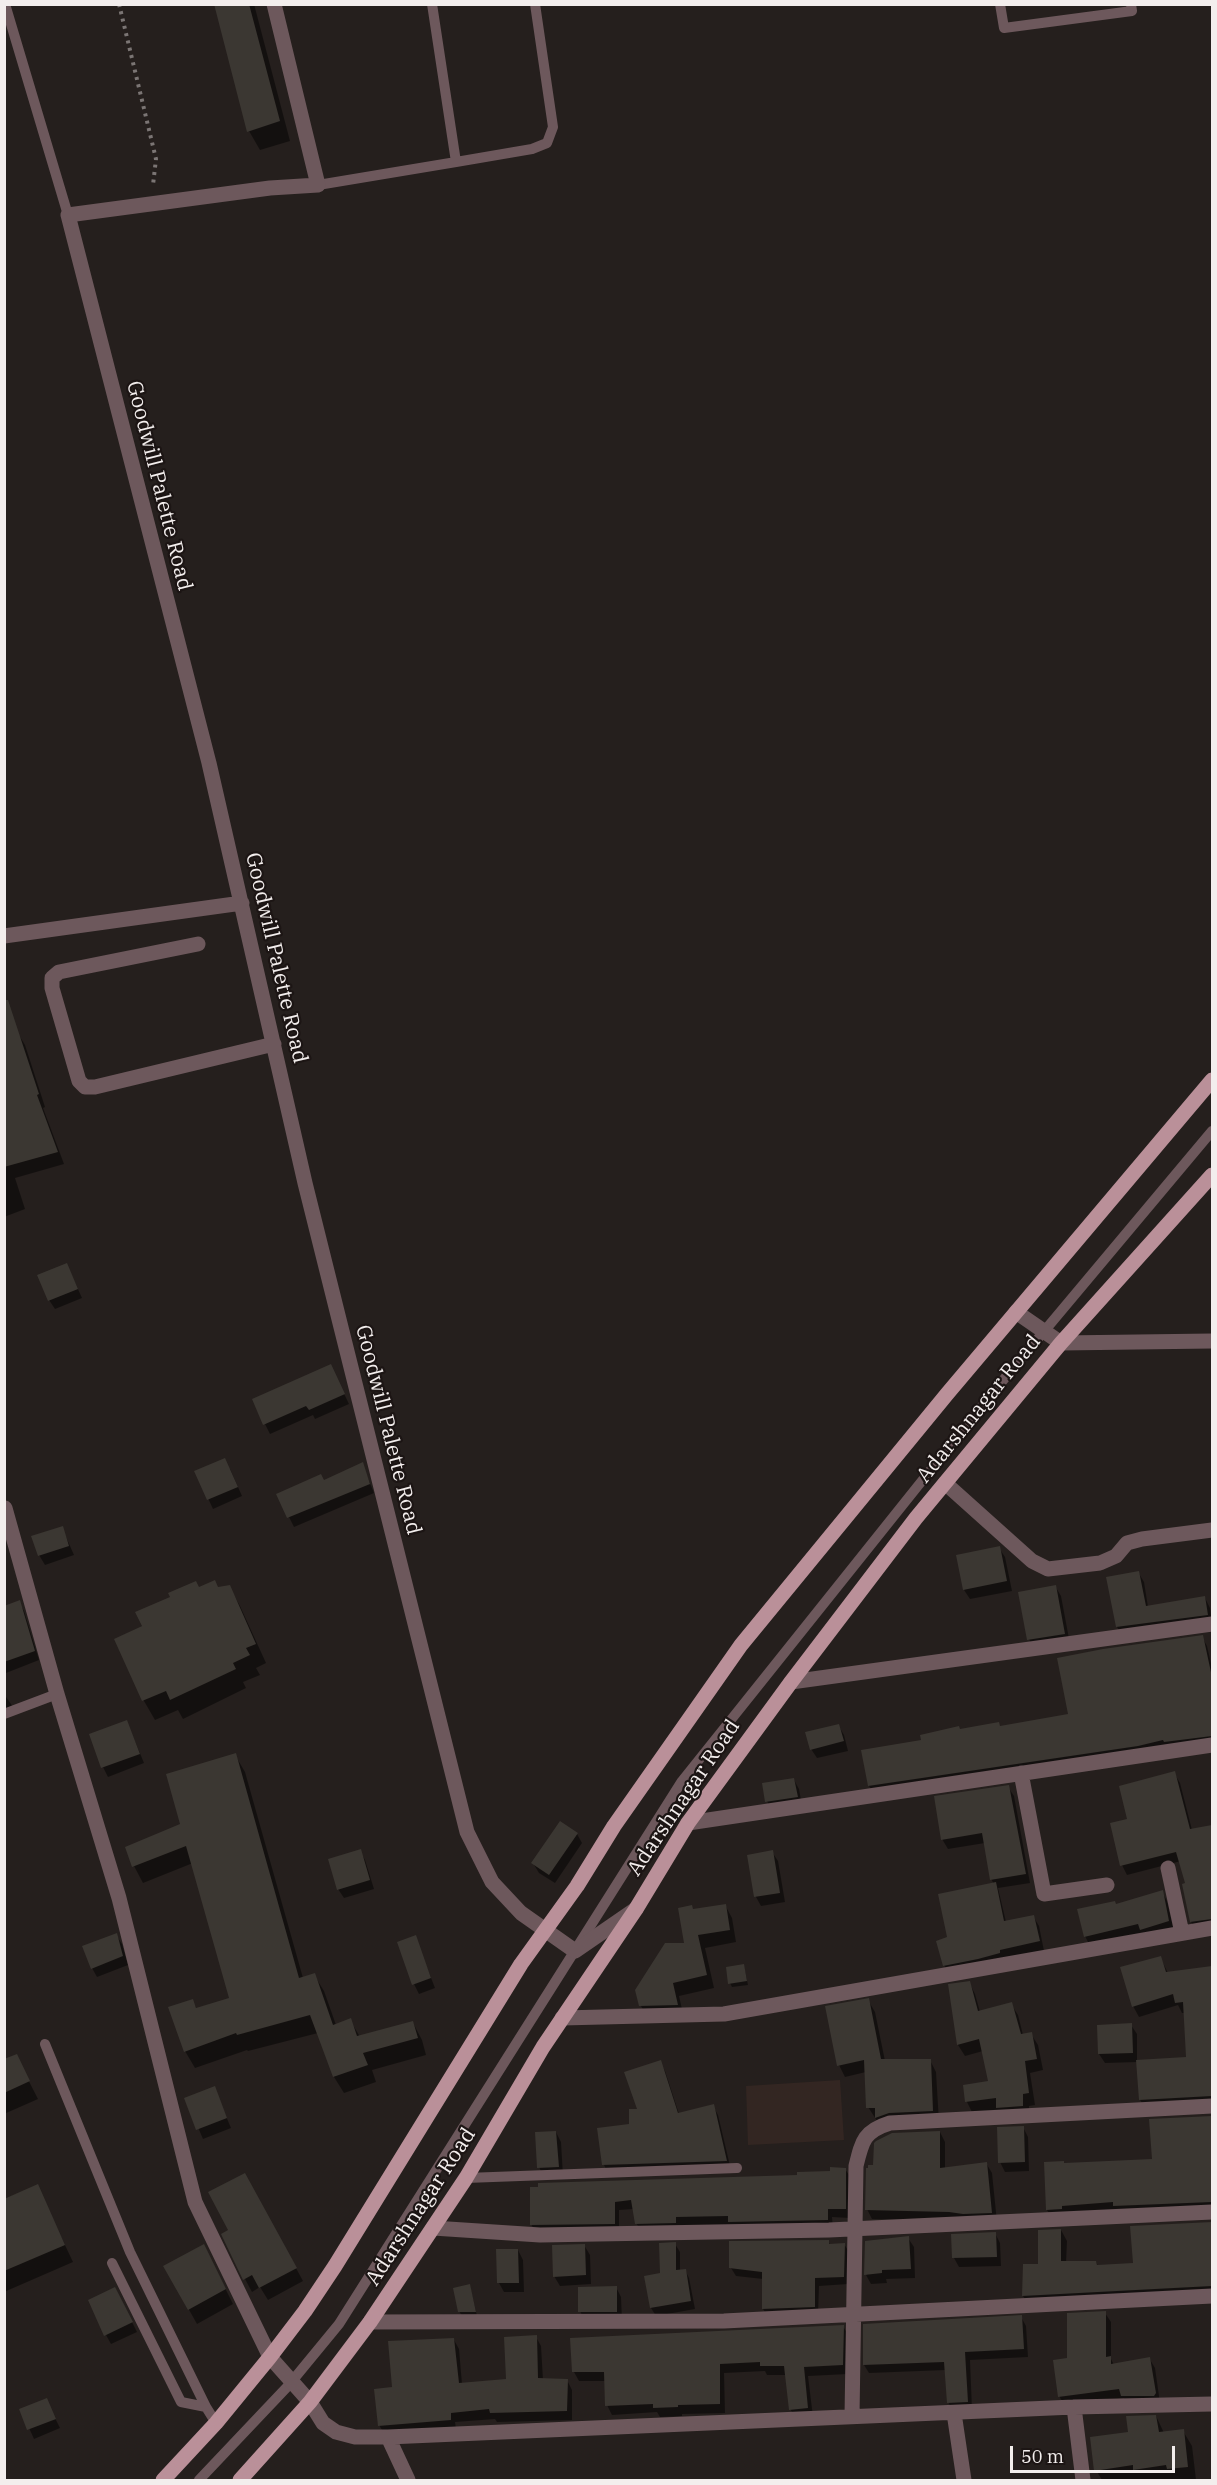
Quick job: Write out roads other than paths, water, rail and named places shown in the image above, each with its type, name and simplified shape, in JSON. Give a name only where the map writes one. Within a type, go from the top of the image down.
[{"type":"main road","name":"Adarshnagar Road","points":[[164,2481],[216,2424],[305,2311],[521,1964],[614,1826],[741,1646],[1016,1312],[1212,1080]]},
{"type":"main road","name":"Adarshnagar Road","points":[[240,2481],[272,2442],[310,2402],[370,2322],[466,2178],[562,2018],[636,1909],[688,1823],[790,1682],[945,1483],[1061,1343],[1212,1175]]},
{"type":"street","points":[[68,214],[270,188],[318,185],[274,4]]},
{"type":"street","name":"Goodwill Palette Road","points":[[68,214],[206,751],[305,1183],[467,1832],[492,1882],[521,1912],[575,1952]]},
{"type":"street","points":[[4,936],[242,903]]},
{"type":"street","points":[[198,944],[59,972],[52,978],[52,988],[79,1081],[85,1087],[95,1087],[274,1044]]},
{"type":"street","points":[[1016,1312],[1061,1343],[1212,1341]]},
{"type":"street","points":[[945,1483],[1032,1560],[1048,1569],[1100,1563],[1116,1556],[1127,1543],[1142,1539],[1212,1530]]},
{"type":"street","points":[[5,1508],[57,1695],[119,1898],[195,2202],[270,2357],[310,2402],[323,2423],[336,2432],[356,2437],[388,2437],[1074,2407],[1212,2404]]},
{"type":"street","points":[[790,1682],[1212,1624]]},
{"type":"street","points":[[688,1823],[1212,1745]]},
{"type":"street","points":[[1021,1773],[1044,1894],[1107,1885]]},
{"type":"street","points":[[1168,1868],[1182,1933]]},
{"type":"street","points":[[575,1952],[636,1909]]},
{"type":"street","points":[[562,2018],[724,2014],[1212,1928]]},
{"type":"street","points":[[852,2416],[856,2166],[866,2136],[875,2128],[890,2123],[1212,2106]]},
{"type":"street","points":[[433,2228],[540,2235],[856,2229],[1212,2212]]},
{"type":"street","points":[[370,2322],[724,2321],[1212,2296]]},
{"type":"street","points":[[1074,2407],[1083,2481]]},
{"type":"street","points":[[954,2414],[964,2481]]},
{"type":"street","points":[[388,2437],[408,2481]]},
{"type":"lane","points":[[5,4],[68,214]]},
{"type":"lane","points":[[432,4],[456,162]]},
{"type":"lane","points":[[318,185],[532,149],[547,143],[554,127],[535,4]]},
{"type":"lane","points":[[1000,4],[1004,28],[1131,11],[1131,4]]},
{"type":"lane","points":[[199,2481],[292,2381],[339,2324],[682,1781],[989,1397],[1212,1131]]},
{"type":"lane","points":[[4,1714],[57,1695]]},
{"type":"lane","points":[[45,2044],[130,2252],[216,2424]]},
{"type":"lane","points":[[466,2178],[737,2168]]},
{"type":"lane","points":[[112,2263],[181,2402],[206,2407]]}]
